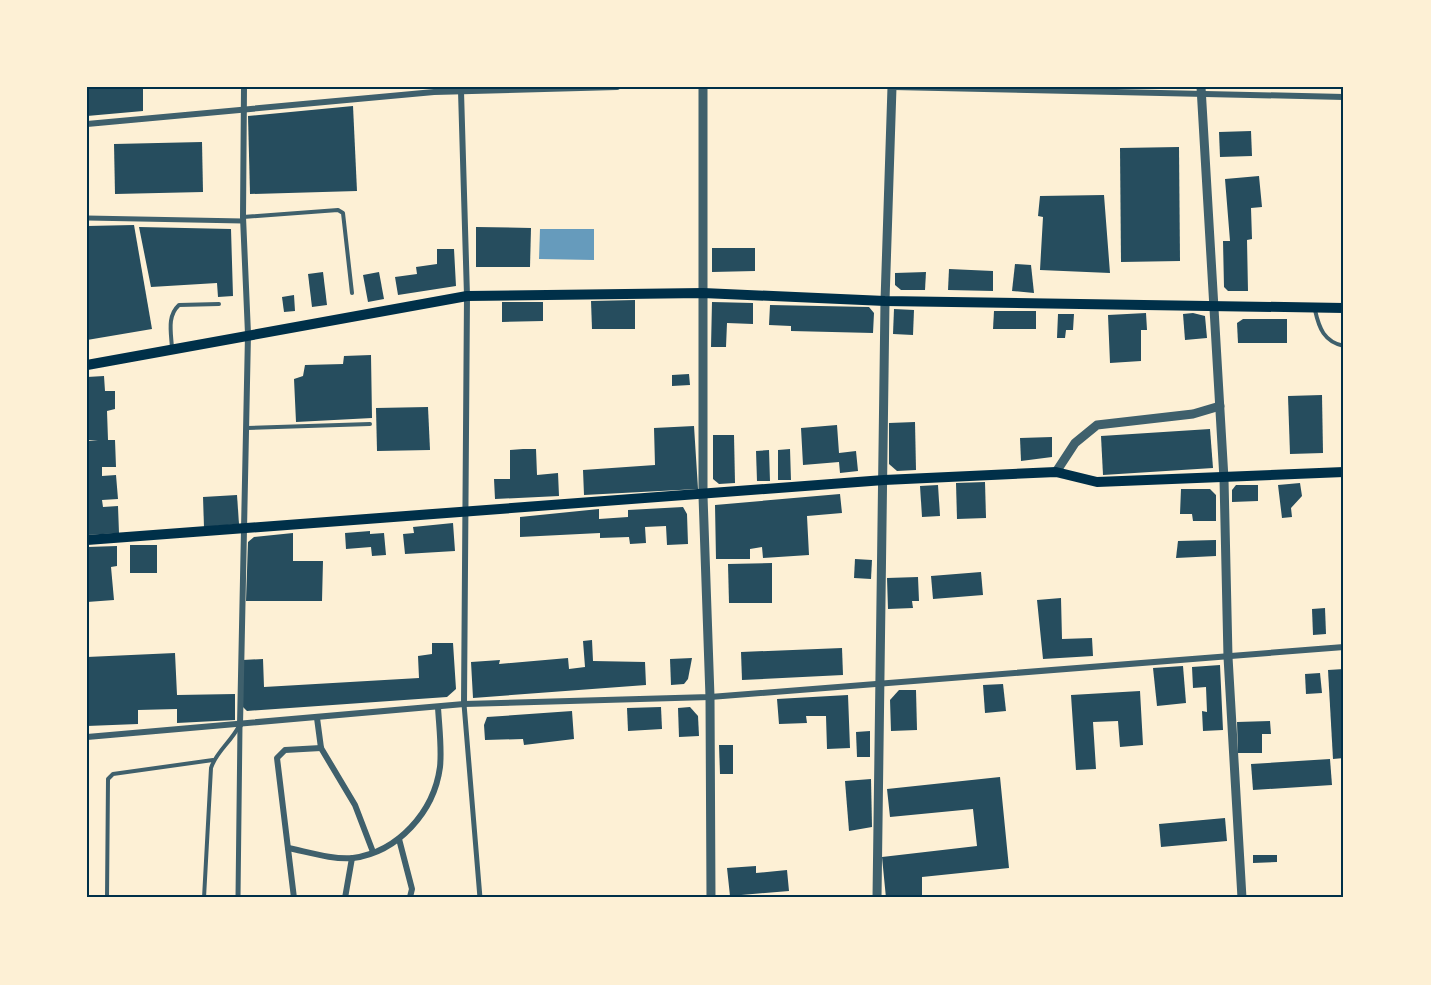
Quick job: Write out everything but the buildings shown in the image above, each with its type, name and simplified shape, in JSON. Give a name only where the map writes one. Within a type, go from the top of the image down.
[{"type":"main road","points":[[87,365],[467,296],[703,293],[885,301],[1344,308]]},
{"type":"main road","points":[[87,540],[243,531],[466,510],[704,496],[884,480],[1056,472],[1097,482],[1224,479],[1344,472]]},
{"type":"street","points":[[238,898],[248,334],[243,219],[244,87]]},
{"type":"street","points":[[87,124],[434,90],[617,87]]},
{"type":"street","points":[[703,87],[704,496],[710,697],[711,898]]},
{"type":"street","points":[[877,898],[882,683],[885,301],[892,87],[1201,89],[1344,97]]},
{"type":"street","points":[[1201,89],[1224,479],[1228,657],[1242,898]]},
{"type":"street","points":[[461,91],[467,296],[464,704],[480,898]]},
{"type":"street","points":[[87,218],[243,219]]},
{"type":"street","points":[[1056,472],[1075,443],[1097,425],[1193,414],[1220,406]]},
{"type":"street","points":[[87,738],[464,704],[710,697],[1344,647]]},
{"type":"street","points":[[288,848],[351,858],[373,852],[399,839],[427,807],[436,787],[440,766],[438,706]]},
{"type":"street","points":[[317,717],[321,748],[355,805],[373,852]]},
{"type":"street","points":[[294,898],[277,758],[285,750],[321,748]]},
{"type":"street","points":[[399,839],[412,889],[410,897],[407,898]]},
{"type":"street","points":[[345,898],[351,858]]},
{"type":"lane","points":[[243,219],[338,210],[343,213],[352,293]]},
{"type":"lane","points":[[172,348],[172,310],[179,304],[219,304]]},
{"type":"lane","points":[[1315,308],[1319,328],[1327,338],[1344,346]]},
{"type":"lane","points":[[246,428],[370,424]]},
{"type":"lane","points":[[107,898],[108,779],[113,774],[213,760],[231,742],[240,725]]},
{"type":"lane","points":[[204,898],[213,760]]},
{"type":"water","points":[[540,229],[594,229],[594,260],[539,259]]}]
